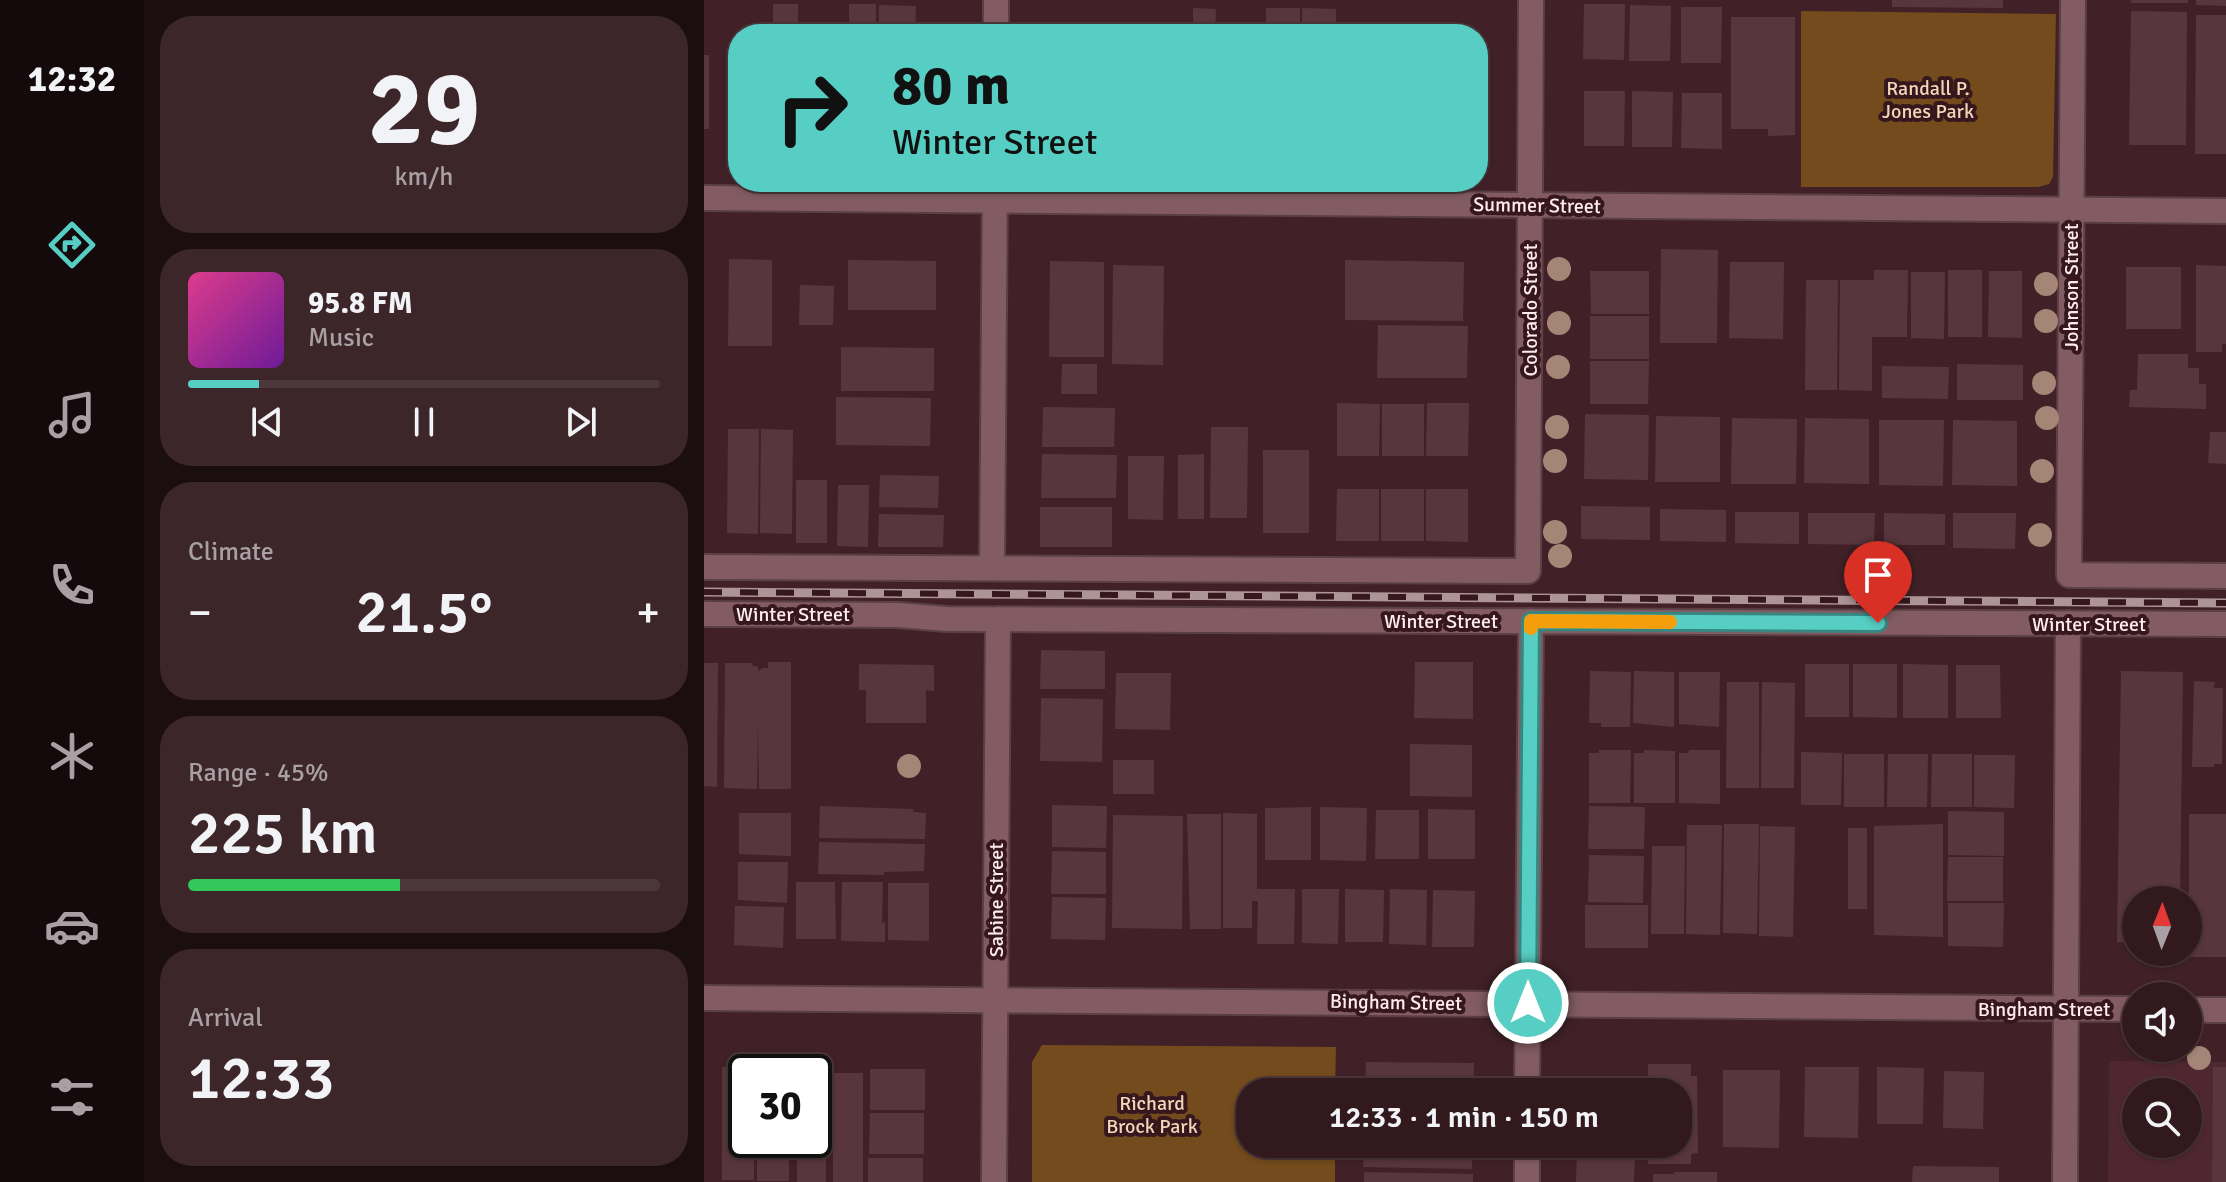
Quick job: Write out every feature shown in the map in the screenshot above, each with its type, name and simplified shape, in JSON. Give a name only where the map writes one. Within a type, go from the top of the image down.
[{"type":"street","points":[[996,0],[996,24]]},
{"type":"street","name":"Colorado Street","points":[[992,568],[1528,571],[1531,0]]},
{"type":"street","name":"Johnson Street","points":[[2073,0],[2069,575],[2226,576]]},
{"type":"street","name":"Summer Street","points":[[704,198],[953,192]]},
{"type":"street","points":[[704,567],[992,568],[995,192]]},
{"type":"street","name":"Summer Street","points":[[1033,192],[1531,205],[2226,211]]},
{"type":"street","name":"Winter Street","points":[[704,614],[898,615],[947,619],[2226,624]]},
{"type":"street","name":"Sabine Street","points":[[994,1182],[998,619]]},
{"type":"street","points":[[1527,1078],[1531,621]]},
{"type":"street","points":[[2065,1182],[2068,623]]},
{"type":"street","name":"Bingham Street","points":[[704,998],[2122,1009]]},
{"type":"street","points":[[2202,1010],[2226,1010]]},
{"type":"street","points":[[1527,1158],[1527,1182]]},
{"type":"shaded area","points":[[2109,1061],[2226,1062],[2226,1182],[2108,1182]]},
{"type":"green space","name":"Randall P. Jones Park","points":[[1801,11],[2056,14],[2053,177],[2049,184],[2038,187],[1801,187]]},
{"type":"green space","name":"Richard Brock Park","points":[[1042,1045],[1336,1047],[1335,1078],[1236,1078],[1236,1158],[1335,1158],[1335,1182],[1032,1182],[1032,1062]]},
{"type":"building","points":[[1892,0],[2003,0],[2003,8],[1892,7]]},
{"type":"building","points":[[2131,0],[2188,0],[2188,3],[2131,3]]},
{"type":"building","points":[[2196,0],[2226,0],[2226,6],[2196,5]]},
{"type":"building","points":[[773,4],[798,4],[798,24],[773,24]]},
{"type":"building","points":[[849,4],[876,4],[876,24],[849,24]]},
{"type":"building","points":[[1584,4],[1625,4],[1624,60],[1583,59]]},
{"type":"building","points":[[879,5],[916,6],[915,24],[879,24]]},
{"type":"building","points":[[1630,5],[1671,6],[1670,61],[1629,61]]},
{"type":"building","points":[[1681,7],[1722,7],[1721,63],[1681,63]]},
{"type":"building","points":[[1193,8],[1216,9],[1215,24],[1193,24]]},
{"type":"building","points":[[1266,8],[1300,8],[1300,24],[1266,24]]},
{"type":"building","points":[[1302,8],[1336,9],[1336,24],[1302,24]]},
{"type":"building","points":[[2131,11],[2187,12],[2186,145],[2129,145]]},
{"type":"building","points":[[2196,15],[2226,15],[2226,154],[2195,154]]},
{"type":"building","points":[[1731,17],[1795,17],[1795,135],[1768,136],[1768,129],[1731,129]]},
{"type":"building","points":[[704,55],[709,55],[709,129],[704,129]]},
{"type":"building","points":[[1584,91],[1625,91],[1624,146],[1584,146]]},
{"type":"building","points":[[1632,91],[1673,92],[1672,147],[1632,147]]},
{"type":"building","points":[[1682,93],[1722,93],[1722,149],[1681,148]]},
{"type":"building","points":[[1661,249],[1718,250],[1717,343],[1660,343]]},
{"type":"building","points":[[729,259],[772,260],[772,346],[728,346]]},
{"type":"building","points":[[848,260],[936,261],[936,310],[848,310]]},
{"type":"building","points":[[1345,260],[1464,262],[1463,321],[1345,320]]},
{"type":"building","points":[[1050,261],[1104,262],[1104,357],[1049,357]]},
{"type":"building","points":[[1730,262],[1784,262],[1783,339],[1729,338]]},
{"type":"building","points":[[1113,265],[1164,266],[1163,365],[1112,364]]},
{"type":"building","points":[[2196,265],[2226,266],[2226,344],[2222,344],[2222,352],[2196,352]]},
{"type":"building","points":[[2126,267],[2181,267],[2181,329],[2126,329]]},
{"type":"building","points":[[1874,270],[1908,270],[1907,337],[1872,337],[1872,391],[1839,390],[1840,280],[1874,280]]},
{"type":"building","points":[[1948,270],[1982,270],[1982,337],[1948,337]]},
{"type":"building","points":[[1590,271],[1649,271],[1649,314],[1591,314]]},
{"type":"building","points":[[1989,271],[2022,271],[2022,338],[1988,337]]},
{"type":"building","points":[[1911,272],[1945,272],[1944,339],[1911,338]]},
{"type":"building","points":[[1806,280],[1838,280],[1837,390],[1805,390]]},
{"type":"building","points":[[800,285],[834,286],[833,325],[799,325]]},
{"type":"building","points":[[1590,316],[1649,316],[1649,359],[1590,359]]},
{"type":"building","points":[[1378,325],[1468,326],[1467,378],[1377,378]]},
{"type":"building","points":[[841,347],[934,348],[934,391],[841,391]]},
{"type":"building","points":[[2138,354],[2188,354],[2188,368],[2199,368],[2199,384],[2206,384],[2206,409],[2129,407],[2130,390],[2137,390]]},
{"type":"building","points":[[1590,361],[1649,361],[1648,404],[1590,404]]},
{"type":"building","points":[[1062,364],[1097,364],[1097,394],[1061,394]]},
{"type":"building","points":[[1957,364],[2023,365],[2023,400],[1957,400]]},
{"type":"building","points":[[1882,366],[1949,367],[1948,399],[1882,398]]},
{"type":"building","points":[[836,397],[931,398],[930,446],[836,445]]},
{"type":"building","points":[[1337,403],[1380,404],[1379,456],[1337,456]]},
{"type":"building","points":[[1427,403],[1469,403],[1468,456],[1426,456]]},
{"type":"building","points":[[1382,404],[1424,404],[1424,456],[1382,456]]},
{"type":"building","points":[[1043,407],[1115,408],[1114,447],[1042,447]]},
{"type":"building","points":[[1585,414],[1649,415],[1648,480],[1584,479]]},
{"type":"building","points":[[1656,416],[1720,417],[1720,482],[1655,482]]},
{"type":"building","points":[[1732,418],[1797,419],[1796,484],[1731,484]]},
{"type":"building","points":[[1805,418],[1869,419],[1869,484],[1804,483]]},
{"type":"building","points":[[1879,420],[1944,420],[1943,486],[1879,485]]},
{"type":"building","points":[[1953,420],[2017,421],[2017,486],[1952,485]]},
{"type":"building","points":[[1211,427],[1248,427],[1247,518],[1210,518]]},
{"type":"building","points":[[728,429],[759,429],[758,534],[727,533]]},
{"type":"building","points":[[761,429],[793,430],[792,534],[760,533]]},
{"type":"building","points":[[2210,432],[2226,432],[2226,464],[2208,463]]},
{"type":"building","points":[[1263,450],[1309,450],[1309,533],[1263,533]]},
{"type":"building","points":[[1042,454],[1117,455],[1116,498],[1041,498]]},
{"type":"building","points":[[1204,454],[1204,519],[1178,519],[1178,455]]},
{"type":"building","points":[[1128,456],[1164,456],[1163,520],[1128,519]]},
{"type":"building","points":[[880,475],[939,476],[938,508],[879,507]]},
{"type":"building","points":[[796,480],[827,480],[827,543],[796,543]]},
{"type":"building","points":[[838,485],[869,485],[868,547],[837,546]]},
{"type":"building","points":[[1337,489],[1379,489],[1379,541],[1336,541]]},
{"type":"building","points":[[1381,489],[1424,489],[1424,541],[1381,541]]},
{"type":"building","points":[[1426,489],[1468,489],[1468,542],[1426,541]]},
{"type":"building","points":[[1581,506],[1650,507],[1650,540],[1581,539]]},
{"type":"building","points":[[1040,507],[1112,507],[1112,547],[1040,547]]},
{"type":"building","points":[[1660,509],[1726,510],[1726,542],[1660,541]]},
{"type":"building","points":[[1735,512],[1799,512],[1799,544],[1735,543]]},
{"type":"building","points":[[1808,513],[1875,513],[1874,545],[1808,544]]},
{"type":"building","points":[[1884,513],[1945,514],[1945,545],[1884,545]]},
{"type":"building","points":[[1953,513],[2016,513],[2015,549],[1953,548]]},
{"type":"building","points":[[879,514],[944,515],[943,547],[878,547]]},
{"type":"building","points":[[1041,650],[1105,651],[1105,689],[1040,689]]},
{"type":"building","points":[[768,662],[791,662],[791,789],[759,789],[758,722],[757,789],[724,788],[725,663],[753,663],[752,666],[757,666],[759,671],[768,668]]},
{"type":"building","points":[[1415,662],[1473,662],[1473,719],[1414,718]]},
{"type":"building","points":[[704,663],[718,663],[717,787],[704,786]]},
{"type":"building","points":[[859,664],[934,665],[934,691],[926,690],[926,723],[866,723],[866,690],[859,690]]},
{"type":"building","points":[[1805,664],[1849,664],[1849,717],[1805,717]]},
{"type":"building","points":[[1853,664],[1897,664],[1897,718],[1853,717]]},
{"type":"building","points":[[1903,664],[1948,665],[1948,718],[1903,718]]},
{"type":"building","points":[[1956,665],[2000,665],[2001,718],[1956,718]]},
{"type":"building","points":[[1590,671],[1631,672],[1630,727],[1601,727],[1601,723],[1589,723]]},
{"type":"building","points":[[1634,671],[1674,672],[1674,727],[1633,723]]},
{"type":"building","points":[[2121,671],[2183,672],[2180,886],[2122,886],[2122,942],[2117,942]]},
{"type":"building","points":[[1679,672],[1720,672],[1719,727],[1679,724]]},
{"type":"building","points":[[1116,673],[1171,673],[1170,730],[1115,729]]},
{"type":"building","points":[[2194,681],[2215,682],[2214,688],[2223,688],[2222,764],[2214,764],[2214,767],[2192,767]]},
{"type":"building","points":[[1727,682],[1759,682],[1759,788],[1726,788]]},
{"type":"building","points":[[1762,682],[1795,683],[1794,788],[1761,788]]},
{"type":"building","points":[[1041,698],[1103,699],[1102,762],[1040,761]]},
{"type":"building","points":[[1410,744],[1472,745],[1472,797],[1410,796]]},
{"type":"building","points":[[1599,750],[1631,750],[1630,803],[1589,803],[1589,753],[1599,753]]},
{"type":"building","points":[[1644,750],[1675,751],[1675,803],[1634,803],[1634,753],[1644,753]]},
{"type":"building","points":[[1689,750],[1720,750],[1720,804],[1679,803],[1679,753],[1688,753]]},
{"type":"building","points":[[1801,752],[1842,753],[1841,805],[1801,805]]},
{"type":"building","points":[[1844,754],[1884,754],[1884,807],[1844,807]]},
{"type":"building","points":[[1888,754],[1928,754],[1927,807],[1887,807]]},
{"type":"building","points":[[1932,754],[1972,754],[1972,807],[1931,807]]},
{"type":"building","points":[[1974,755],[2015,755],[2014,808],[1974,807]]},
{"type":"building","points":[[1113,760],[1154,760],[1154,794],[1113,794]]},
{"type":"building","points":[[1052,805],[1107,806],[1106,848],[1052,847]]},
{"type":"building","points":[[820,806],[913,809],[913,812],[926,813],[925,839],[819,838]]},
{"type":"building","points":[[1589,806],[1645,807],[1644,849],[1588,849]]},
{"type":"building","points":[[1311,807],[1311,860],[1265,860],[1265,808]]},
{"type":"building","points":[[1320,807],[1367,808],[1366,861],[1320,860]]},
{"type":"building","points":[[1428,809],[1475,810],[1475,859],[1428,859]]},
{"type":"building","points":[[1376,810],[1419,810],[1419,859],[1375,859]]},
{"type":"building","points":[[1948,811],[2004,812],[2004,856],[1948,855]]},
{"type":"building","points":[[739,813],[791,813],[791,856],[739,854]]},
{"type":"building","points":[[1223,813],[1257,814],[1257,889],[1295,889],[1294,944],[1257,944],[1258,901],[1252,901],[1252,928],[1223,928]]},
{"type":"building","points":[[1187,814],[1221,814],[1221,929],[1190,929]]},
{"type":"building","points":[[2189,814],[2226,814],[2226,957],[2202,957],[2202,886],[2189,886]]},
{"type":"building","points":[[1113,815],[1183,816],[1182,929],[1112,928]]},
{"type":"building","points":[[1724,824],[1759,824],[1757,934],[1723,933]]},
{"type":"building","points":[[1943,824],[1943,937],[1874,935],[1874,826]]},
{"type":"building","points":[[1687,825],[1722,825],[1720,935],[1686,934]]},
{"type":"building","points":[[1760,826],[1795,827],[1793,937],[1759,936]]},
{"type":"building","points":[[1848,828],[1867,828],[1867,909],[1848,909]]},
{"type":"building","points":[[819,842],[925,844],[924,871],[884,872],[884,875],[818,874]]},
{"type":"building","points":[[1652,846],[1685,846],[1684,934],[1651,934]]},
{"type":"building","points":[[1052,851],[1106,852],[1106,894],[1051,894]]},
{"type":"building","points":[[1589,855],[1644,856],[1643,903],[1588,902]]},
{"type":"building","points":[[1948,857],[2003,857],[2003,901],[1947,901]]},
{"type":"building","points":[[738,862],[788,862],[787,903],[738,900]]},
{"type":"building","points":[[796,882],[835,882],[836,939],[796,939]]},
{"type":"building","points":[[842,882],[883,882],[885,942],[841,941]]},
{"type":"building","points":[[888,883],[929,883],[929,941],[888,940]]},
{"type":"building","points":[[1302,889],[1339,889],[1338,944],[1302,943]]},
{"type":"building","points":[[1345,889],[1384,890],[1383,942],[1345,942]]},
{"type":"building","points":[[1390,889],[1427,890],[1426,945],[1389,944]]},
{"type":"building","points":[[1433,890],[1475,891],[1474,947],[1432,947]]},
{"type":"building","points":[[1052,897],[1106,898],[1105,940],[1051,939]]},
{"type":"building","points":[[1948,903],[2004,903],[2003,947],[1948,946]]},
{"type":"building","points":[[1585,905],[1648,905],[1648,948],[1585,948]]},
{"type":"building","points":[[735,906],[784,907],[783,948],[734,945]]},
{"type":"building","points":[[1366,1062],[1474,1063],[1473,1078],[1365,1078]]},
{"type":"building","points":[[1648,1064],[1691,1064],[1691,1076],[1697,1076],[1698,1153],[1692,1154],[1692,1078],[1648,1078]]},
{"type":"building","points":[[722,1067],[728,1067],[728,1158],[754,1158],[754,1180],[722,1180]]},
{"type":"building","points":[[1805,1067],[1859,1067],[1858,1138],[1804,1137]]},
{"type":"building","points":[[1877,1067],[1924,1068],[1923,1124],[1877,1124]]},
{"type":"building","points":[[2213,1067],[2226,1067],[2226,1182],[2212,1182]]},
{"type":"building","points":[[870,1069],[925,1069],[925,1110],[870,1110]]},
{"type":"building","points":[[1723,1070],[1780,1070],[1779,1148],[1723,1147]]},
{"type":"building","points":[[1944,1071],[1984,1072],[1983,1129],[1943,1128]]},
{"type":"building","points":[[833,1073],[863,1073],[863,1182],[833,1182]]},
{"type":"building","points":[[870,1113],[924,1113],[924,1154],[869,1154]]},
{"type":"building","points":[[757,1158],[789,1158],[789,1181],[757,1181]]},
{"type":"building","points":[[797,1158],[826,1158],[826,1182],[797,1182]]},
{"type":"building","points":[[868,1158],[923,1158],[923,1182],[868,1182]]},
{"type":"building","points":[[1363,1158],[1472,1158],[1472,1169],[1363,1167]]},
{"type":"building","points":[[1577,1158],[1635,1158],[1634,1182],[1576,1182]]},
{"type":"building","points":[[1648,1158],[1691,1158],[1691,1164],[1648,1164]]},
{"type":"building","points":[[1913,1166],[1999,1167],[1999,1182],[1912,1182]]},
{"type":"building","points":[[1364,1172],[1473,1174],[1473,1182],[1364,1182]]},
{"type":"building","points":[[1717,1172],[1717,1182],[1653,1182],[1653,1174]]},
{"type":"railway","points":[[704,592],[2226,603]]},
{"type":"slow traffic","points":[[1531,628],[1531,621],[1670,622]]},
{"type":"route","points":[[1528,1003],[1531,621],[1878,623]]}]
